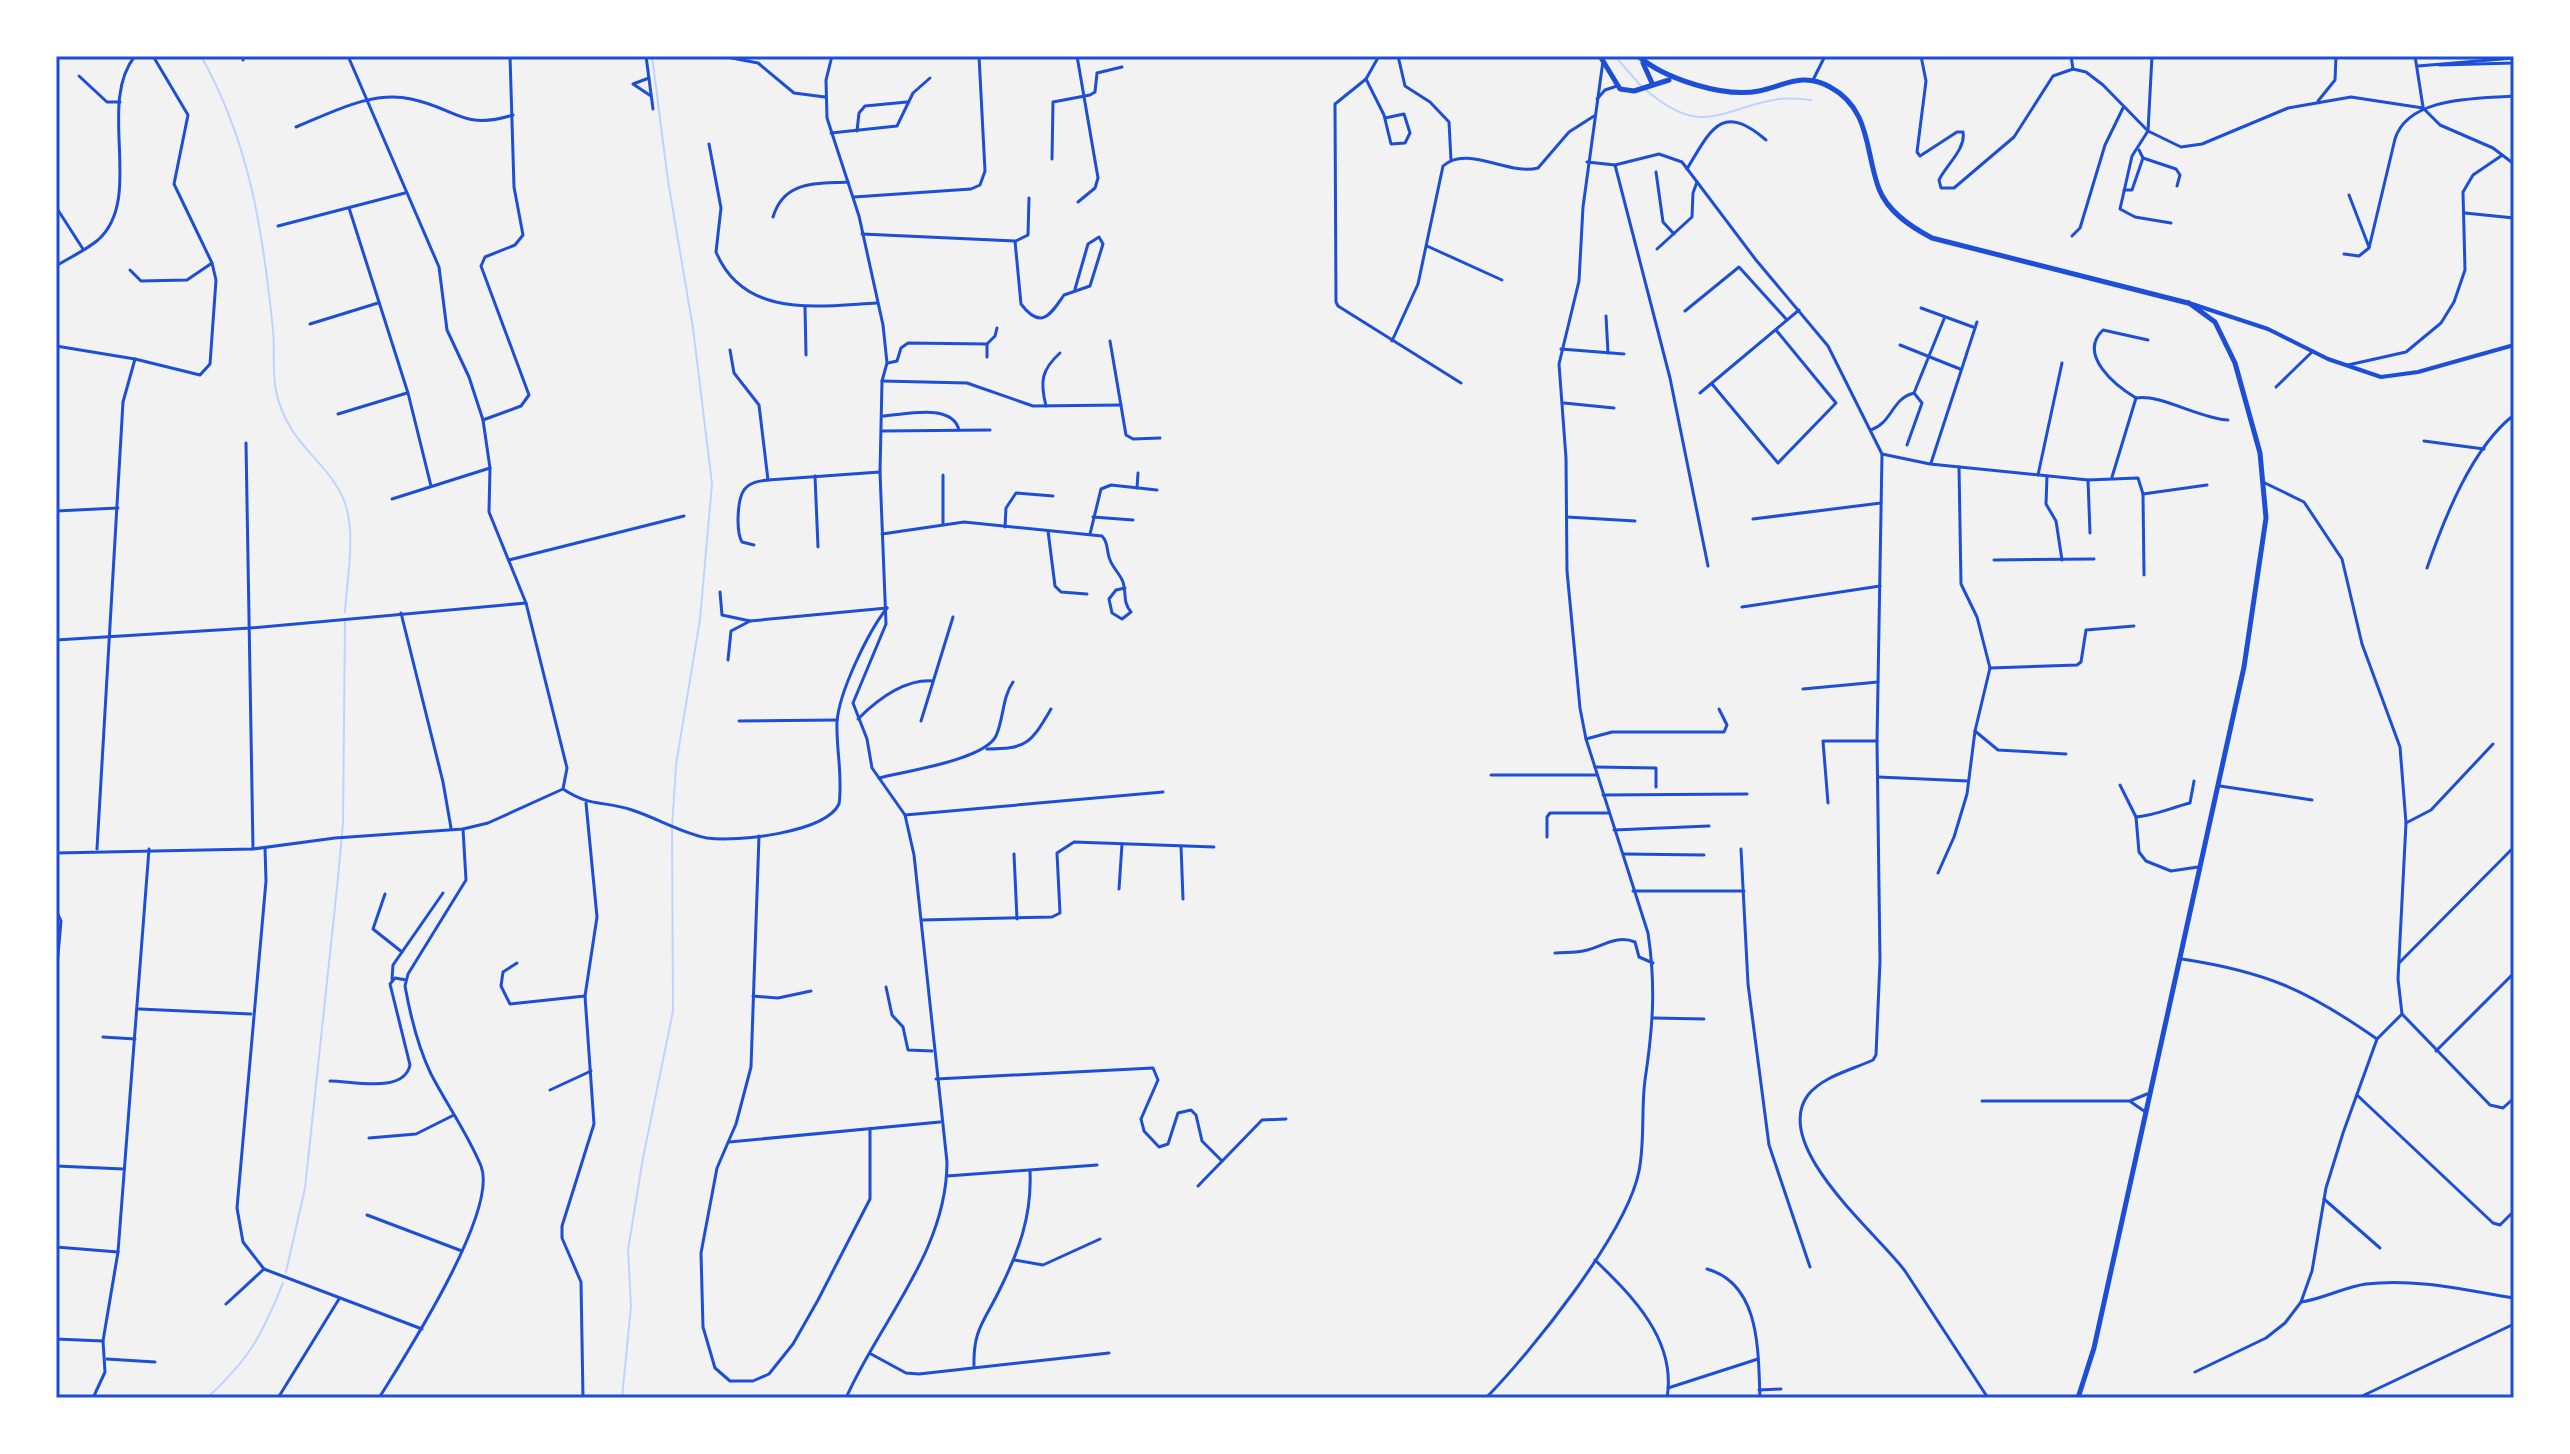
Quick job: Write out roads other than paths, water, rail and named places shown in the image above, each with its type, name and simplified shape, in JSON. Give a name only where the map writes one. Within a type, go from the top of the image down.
[{"type":"main road","points":[[1638,56],[1661,73],[1686,81]]},
{"type":"main road","points":[[1638,56],[1649,84]]},
{"type":"main road","points":[[1601,59],[1617,86],[1625,91],[1662,79],[1743,92],[1789,80],[1813,80],[1850,103],[1870,142],[1879,188],[1890,207],[1911,227],[1932,238],[2189,303],[2215,322],[2227,341],[2260,453],[2264,483],[2266,518],[2253,612],[2094,1348],[2078,1398]]},
{"type":"street","points":[[56,266],[99,239],[110,224],[118,200],[122,84],[135,56]]},
{"type":"street","points":[[56,346],[135,359],[200,375],[206,372],[210,364],[216,298],[212,263],[174,184],[188,115],[153,56]]},
{"type":"street","points":[[348,56],[439,267],[447,330],[469,377],[483,420],[490,468],[489,512],[526,603],[567,768],[563,789]]},
{"type":"street","points":[[483,420],[521,406],[529,395],[481,266],[485,257],[515,245],[523,235],[514,187],[510,56]]},
{"type":"street","points":[[646,56],[653,109]]},
{"type":"street","points":[[721,56],[758,63],[794,93],[826,97]]},
{"type":"street","points":[[832,56],[826,97],[831,133],[854,197],[883,325],[887,363],[882,381],[880,472],[886,624],[854,696],[854,710],[878,778],[905,815],[922,920],[947,1176],[935,1232],[846,1398]]},
{"type":"street","points":[[854,197],[971,189],[980,185],[985,171],[979,56]]},
{"type":"street","points":[[1077,56],[1098,178],[1095,188],[1078,202]]},
{"type":"street","points":[[1379,56],[1366,79],[1335,104],[1335,297],[1338,306],[1461,383]]},
{"type":"street","points":[[1398,56],[1405,86],[1430,102],[1449,122],[1451,160]]},
{"type":"street","points":[[1813,80],[1825,56]]},
{"type":"street","points":[[1921,56],[1926,81],[1917,152],[1920,156],[1928,155],[1957,132],[1963,132],[1964,137],[1963,146],[1939,180],[1941,188],[1947,189],[1954,188],[2014,137],[2053,76],[2073,69],[2086,72],[2148,131],[2173,145],[2190,147],[2288,108],[2318,101],[2351,97],[2423,108],[2514,96]]},
{"type":"street","points":[[2071,56],[2073,69]]},
{"type":"street","points":[[2152,56],[2148,131],[2139,150],[2132,156],[2120,209],[2125,214],[2171,223]]},
{"type":"street","points":[[2318,101],[2335,80],[2336,56]]},
{"type":"street","points":[[2415,56],[2423,108],[2440,125],[2493,148],[2514,164]]},
{"type":"street","points":[[1486,1398],[1537,1338],[1624,1215],[1639,1172],[1654,1018],[1653,963],[1648,933],[1586,739],[1580,708],[1567,571],[1564,403],[1559,379],[1561,349],[1579,281],[1587,162],[1601,59]]},
{"type":"street","points":[[2418,66],[2438,64],[2445,67],[2514,60]]},
{"type":"street","points":[[1052,159],[1052,104],[1056,100],[1095,92],[1097,73],[1122,67]]},
{"type":"street","points":[[79,76],[107,102],[120,102]]},
{"type":"street","points":[[649,78],[633,84],[651,96]]},
{"type":"street","points":[[831,133],[897,126],[907,102],[930,78]]},
{"type":"street","points":[[1366,79],[1385,118],[1391,144],[1405,143],[1410,133],[1404,114],[1385,118]]},
{"type":"street","points":[[1596,100],[1605,90],[1617,86]]},
{"type":"street","points":[[296,127],[368,99],[409,98],[477,123],[513,115]]},
{"type":"street","points":[[857,131],[859,113],[865,106],[907,102]]},
{"type":"street","points":[[2072,236],[2080,228],[2105,145],[2123,108]]},
{"type":"street","points":[[2344,254],[2359,256],[2369,248],[2396,134],[2423,108]]},
{"type":"street","points":[[1392,341],[1408,312],[1427,246],[1440,171],[1451,160],[1462,158],[1525,170],[1538,168],[1569,132],[1594,116]]},
{"type":"street","points":[[1687,169],[1710,132],[1727,122],[1747,123],[1766,140]]},
{"type":"street","points":[[709,144],[720,199],[715,242],[720,261],[744,287],[764,299],[805,307],[877,303]]},
{"type":"street","points":[[2139,150],[2143,158],[2176,169],[2180,175],[2177,186]]},
{"type":"street","points":[[1587,162],[1615,165],[1667,154],[1687,169],[1756,260],[1828,346],[1882,454],[1877,741],[1880,961],[1876,1055],[1873,1060],[1826,1080],[1809,1093],[1799,1112],[1799,1128],[1825,1178],[1860,1226],[1893,1255],[1988,1398]]},
{"type":"street","points":[[2344,366],[2406,352],[2441,323],[2454,302],[2465,270],[2463,192],[2467,183],[2501,156]]},
{"type":"street","points":[[2123,190],[2132,190],[2143,158]]},
{"type":"street","points":[[1615,165],[1670,378],[1708,566]]},
{"type":"street","points":[[1656,172],[1663,222],[1674,234]]},
{"type":"street","points":[[773,217],[779,200],[791,189],[848,182]]},
{"type":"street","points":[[1657,249],[1692,217],[1693,193],[1697,182]]},
{"type":"street","points":[[278,226],[405,193]]},
{"type":"street","points":[[2349,195],[2369,248]]},
{"type":"street","points":[[862,234],[1015,241],[1028,235],[1029,198]]},
{"type":"street","points":[[56,207],[83,249]]},
{"type":"street","points":[[349,208],[408,393],[431,486]]},
{"type":"street","points":[[2465,213],[2514,218]]},
{"type":"street","points":[[1015,241],[1023,308],[1033,314],[1051,316],[1064,295],[1090,286],[1103,244],[1099,237],[1094,237],[1088,244],[1075,289]]},
{"type":"street","points":[[1427,246],[1502,280]]},
{"type":"street","points":[[130,270],[141,281],[187,280],[212,263]]},
{"type":"street","points":[[1685,311],[1739,267],[1787,320]]},
{"type":"street","points":[[310,324],[379,302]]},
{"type":"street","points":[[2189,303],[2268,329],[2344,366],[2387,378],[2514,345]]},
{"type":"street","points":[[805,307],[806,355]]},
{"type":"street","points":[[1921,308],[1975,328]]},
{"type":"street","points":[[1700,393],[1799,310]]},
{"type":"street","points":[[1606,316],[1608,353]]},
{"type":"street","points":[[1871,430],[1886,423],[1898,400],[1914,393],[1944,319]]},
{"type":"street","points":[[1930,464],[1977,322]]},
{"type":"street","points":[[887,363],[897,361],[901,348],[908,343],[987,344],[993,339],[997,328]]},
{"type":"street","points":[[1712,384],[1778,463],[1836,403],[1776,330]]},
{"type":"street","points":[[2148,340],[2103,330],[2097,336],[2095,352],[2104,374],[2136,398],[2147,398],[2190,413],[2228,420]]},
{"type":"street","points":[[1110,341],[1124,431],[1129,438],[1160,438]]},
{"type":"street","points":[[987,344],[987,357]]},
{"type":"street","points":[[1900,345],[1928,359],[1961,369]]},
{"type":"street","points":[[1561,349],[1624,354]]},
{"type":"street","points":[[730,350],[734,373],[759,405],[768,480]]},
{"type":"street","points":[[2276,387],[2313,351]]},
{"type":"street","points":[[1046,407],[1042,388],[1044,371],[1060,353]]},
{"type":"street","points":[[97,850],[123,402],[135,359]]},
{"type":"street","points":[[2038,475],[2062,363]]},
{"type":"street","points":[[882,381],[967,383],[1033,406],[1121,405]]},
{"type":"street","points":[[338,414],[408,393]]},
{"type":"street","points":[[1907,445],[1922,403],[1914,393]]},
{"type":"street","points":[[2112,477],[2136,398]]},
{"type":"street","points":[[1564,403],[1614,408]]},
{"type":"street","points":[[882,416],[942,413],[955,420],[959,430]]},
{"type":"street","points":[[2427,568],[2442,523],[2484,449],[2514,415]]},
{"type":"street","points":[[882,431],[990,430]]},
{"type":"street","points":[[2424,441],[2484,449]]},
{"type":"street","points":[[246,443],[253,849]]},
{"type":"street","points":[[1882,454],[1930,464],[2088,480],[2138,478],[2143,494],[2144,575]]},
{"type":"street","points":[[1938,873],[1954,837],[1990,668],[1977,617],[1961,584],[1959,467]]},
{"type":"street","points":[[392,499],[490,468]]},
{"type":"street","points":[[754,545],[742,542],[738,533],[742,496],[750,485],[768,480],[880,472]]},
{"type":"street","points":[[1137,488],[1138,473]]},
{"type":"street","points":[[943,475],[943,524]]},
{"type":"street","points":[[815,476],[818,547]]},
{"type":"street","points":[[2047,476],[2046,504],[2056,521],[2062,560]]},
{"type":"street","points":[[2088,480],[2090,533]]},
{"type":"street","points":[[2264,483],[2304,502],[2342,559],[2362,644],[2400,747],[2406,823],[2398,994],[2402,1014],[2490,1105],[2503,1108],[2514,1098]]},
{"type":"street","points":[[1090,536],[1101,489],[1111,485],[1157,490]]},
{"type":"street","points":[[2143,494],[2207,485]]},
{"type":"street","points":[[1005,527],[1006,508],[1016,493],[1053,496]]},
{"type":"street","points":[[1753,519],[1881,503]]},
{"type":"street","points":[[56,511],[118,508]]},
{"type":"street","points":[[508,561],[684,516]]},
{"type":"street","points":[[1093,517],[1133,520]]},
{"type":"street","points":[[1567,517],[1635,521]]},
{"type":"street","points":[[882,534],[943,524],[1005,527],[1105,539],[1109,559],[1125,588],[1123,601],[1131,612],[1122,619],[1112,613],[1109,599],[1116,590],[1125,588]]},
{"type":"street","points":[[1048,531],[1055,586],[1061,592],[1087,594]]},
{"type":"street","points":[[1994,560],[2094,559]]},
{"type":"street","points":[[1742,607],[1880,586]]},
{"type":"street","points":[[720,592],[722,615],[750,621],[887,608]]},
{"type":"street","points":[[56,640],[250,628],[526,603]]},
{"type":"street","points":[[563,789],[586,803],[608,803],[704,837],[759,836],[809,827],[836,812],[841,796],[837,720],[869,634],[887,608]]},
{"type":"street","points":[[401,613],[443,782],[451,829]]},
{"type":"street","points":[[921,721],[953,617]]},
{"type":"street","points":[[728,660],[731,631],[750,621]]},
{"type":"street","points":[[1990,668],[2077,665],[2081,662],[2086,630],[2134,626]]},
{"type":"street","points":[[858,719],[880,699],[917,682],[933,681]]},
{"type":"street","points":[[984,749],[997,732],[1007,692],[1013,682]]},
{"type":"street","points":[[1803,689],[1878,682]]},
{"type":"street","points":[[878,778],[984,749],[1007,751],[1026,744],[1051,709]]},
{"type":"street","points":[[1586,739],[1612,732],[1724,732],[1727,725],[1719,709]]},
{"type":"street","points":[[739,721],[837,720]]},
{"type":"street","points":[[1975,731],[1998,750],[2066,754]]},
{"type":"street","points":[[1828,803],[1823,741],[1877,741]]},
{"type":"street","points":[[2406,823],[2431,810],[2493,744]]},
{"type":"street","points":[[1595,767],[1656,768],[1656,787]]},
{"type":"street","points":[[1491,775],[1597,775]]},
{"type":"street","points":[[1878,777],[1968,781]]},
{"type":"street","points":[[2136,817],[2161,814],[2170,806],[2190,803],[2194,781]]},
{"type":"street","points":[[2120,785],[2136,817],[2139,852],[2146,861],[2171,871],[2198,867]]},
{"type":"street","points":[[2216,786],[2312,800]]},
{"type":"street","points":[[56,845],[58,852],[253,849],[335,838],[463,829],[488,823],[563,789]]},
{"type":"street","points":[[905,815],[1163,792]]},
{"type":"street","points":[[1603,795],[1747,794]]},
{"type":"street","points":[[583,1398],[581,1282],[562,1238],[562,1226],[593,1135],[585,996],[597,917],[586,803]]},
{"type":"street","points":[[1547,837],[1550,813],[1609,813]]},
{"type":"street","points":[[1614,830],[1709,826]]},
{"type":"street","points":[[379,1398],[422,1329],[462,1251],[482,1201],[484,1177],[429,1070],[406,980],[466,880],[463,829]]},
{"type":"street","points":[[759,836],[751,1067],[729,1142],[717,1168],[701,1253],[703,1327],[715,1368],[730,1381],[741,1382],[769,1374],[793,1344],[870,1199],[870,1129]]},
{"type":"street","points":[[922,920],[1043,919],[1060,913],[1057,853],[1060,847],[1074,842],[1214,847]]},
{"type":"street","points":[[1119,889],[1122,844]]},
{"type":"street","points":[[1181,846],[1183,899]]},
{"type":"street","points":[[2399,963],[2514,847]]},
{"type":"street","points":[[265,848],[266,881],[251,1014],[237,1208],[243,1242],[264,1269],[422,1329]]},
{"type":"street","points":[[93,1398],[101,1385],[106,1359],[103,1341],[118,1252],[149,849]]},
{"type":"street","points":[[1741,849],[1748,984],[1769,1145],[1810,1267]]},
{"type":"street","points":[[1014,854],[1017,919]]},
{"type":"street","points":[[1622,854],[1704,855]]},
{"type":"street","points":[[1633,891],[1744,891]]},
{"type":"street","points":[[330,1081],[397,1083],[406,1076],[410,1065],[392,979],[393,965],[443,893]]},
{"type":"street","points":[[385,894],[373,929],[402,952]]},
{"type":"street","points":[[56,910],[61,921],[56,978]]},
{"type":"street","points":[[1555,953],[1583,951],[1618,939],[1629,939],[1635,942],[1639,957],[1653,963]]},
{"type":"street","points":[[2178,958],[2270,976],[2305,991],[2377,1039]]},
{"type":"street","points":[[517,963],[503,972],[501,986],[510,1004],[585,996]]},
{"type":"street","points":[[2436,1051],[2514,973]]},
{"type":"street","points":[[392,979],[406,980]]},
{"type":"street","points":[[886,987],[892,1015],[903,1027],[908,1050],[933,1051]]},
{"type":"street","points":[[753,996],[778,998],[811,991]]},
{"type":"street","points":[[139,1009],[251,1014]]},
{"type":"street","points":[[2195,1372],[2266,1338],[2301,1302],[2312,1271],[2324,1199],[2357,1095],[2377,1039],[2402,1014]]},
{"type":"street","points":[[1654,1018],[1704,1019]]},
{"type":"street","points":[[103,1037],[135,1039]]},
{"type":"street","points":[[936,1079],[1153,1068],[1159,1077],[1142,1112],[1144,1131],[1156,1146],[1166,1146],[1173,1137],[1178,1113],[1191,1110],[1196,1115],[1202,1141],[1222,1161]]},
{"type":"street","points":[[550,1090],[591,1071]]},
{"type":"street","points":[[1982,1101],[2130,1101],[2147,1094]]},
{"type":"street","points":[[2357,1095],[2498,1225],[2514,1211]]},
{"type":"street","points":[[2130,1101],[2144,1111]]},
{"type":"street","points":[[369,1138],[416,1134],[454,1115]]},
{"type":"street","points":[[1198,1186],[1262,1120],[1286,1119]]},
{"type":"street","points":[[729,1142],[941,1122]]},
{"type":"street","points":[[947,1176],[1097,1165]]},
{"type":"street","points":[[56,1166],[125,1169]]},
{"type":"street","points":[[974,1368],[973,1340],[1025,1233],[1032,1200],[1030,1171]]},
{"type":"street","points":[[2324,1199],[2380,1248]]},
{"type":"street","points":[[367,1215],[462,1251]]},
{"type":"street","points":[[1014,1260],[1043,1265],[1100,1239]]},
{"type":"street","points":[[56,1247],[118,1252]]},
{"type":"street","points":[[1595,1260],[1645,1313],[1663,1357],[1667,1398]]},
{"type":"street","points":[[226,1304],[264,1269]]},
{"type":"street","points":[[1707,1269],[1724,1274],[1737,1286],[1754,1325],[1760,1398]]},
{"type":"street","points":[[2301,1302],[2323,1299],[2362,1285],[2406,1281],[2514,1298]]},
{"type":"street","points":[[278,1398],[339,1299]]},
{"type":"street","points":[[2358,1398],[2514,1324]]},
{"type":"street","points":[[56,1339],[103,1341]]},
{"type":"street","points":[[871,1354],[906,1373],[1109,1353]]},
{"type":"street","points":[[106,1359],[155,1362]]},
{"type":"street","points":[[1668,1388],[1758,1359]]},
{"type":"street","points":[[1759,1390],[1781,1389]]},
{"type":"waterway","points":[[201,56],[232,122],[252,189],[273,330],[276,391],[282,410],[299,440],[329,475],[345,503],[350,529],[345,612]]},
{"type":"waterway","points":[[622,1398],[631,1306],[628,1250],[673,1011],[672,828],[676,765],[700,619],[712,484],[693,328],[668,181],[652,56]]},
{"type":"waterway","points":[[1615,56],[1641,86]]},
{"type":"waterway","points":[[1646,90],[1666,105],[1698,117],[1779,99],[1811,100]]},
{"type":"waterway","points":[[286,1272],[305,1188],[343,823],[345,622]]},
{"type":"waterway","points":[[207,1398],[253,1346],[283,1283]]}]
